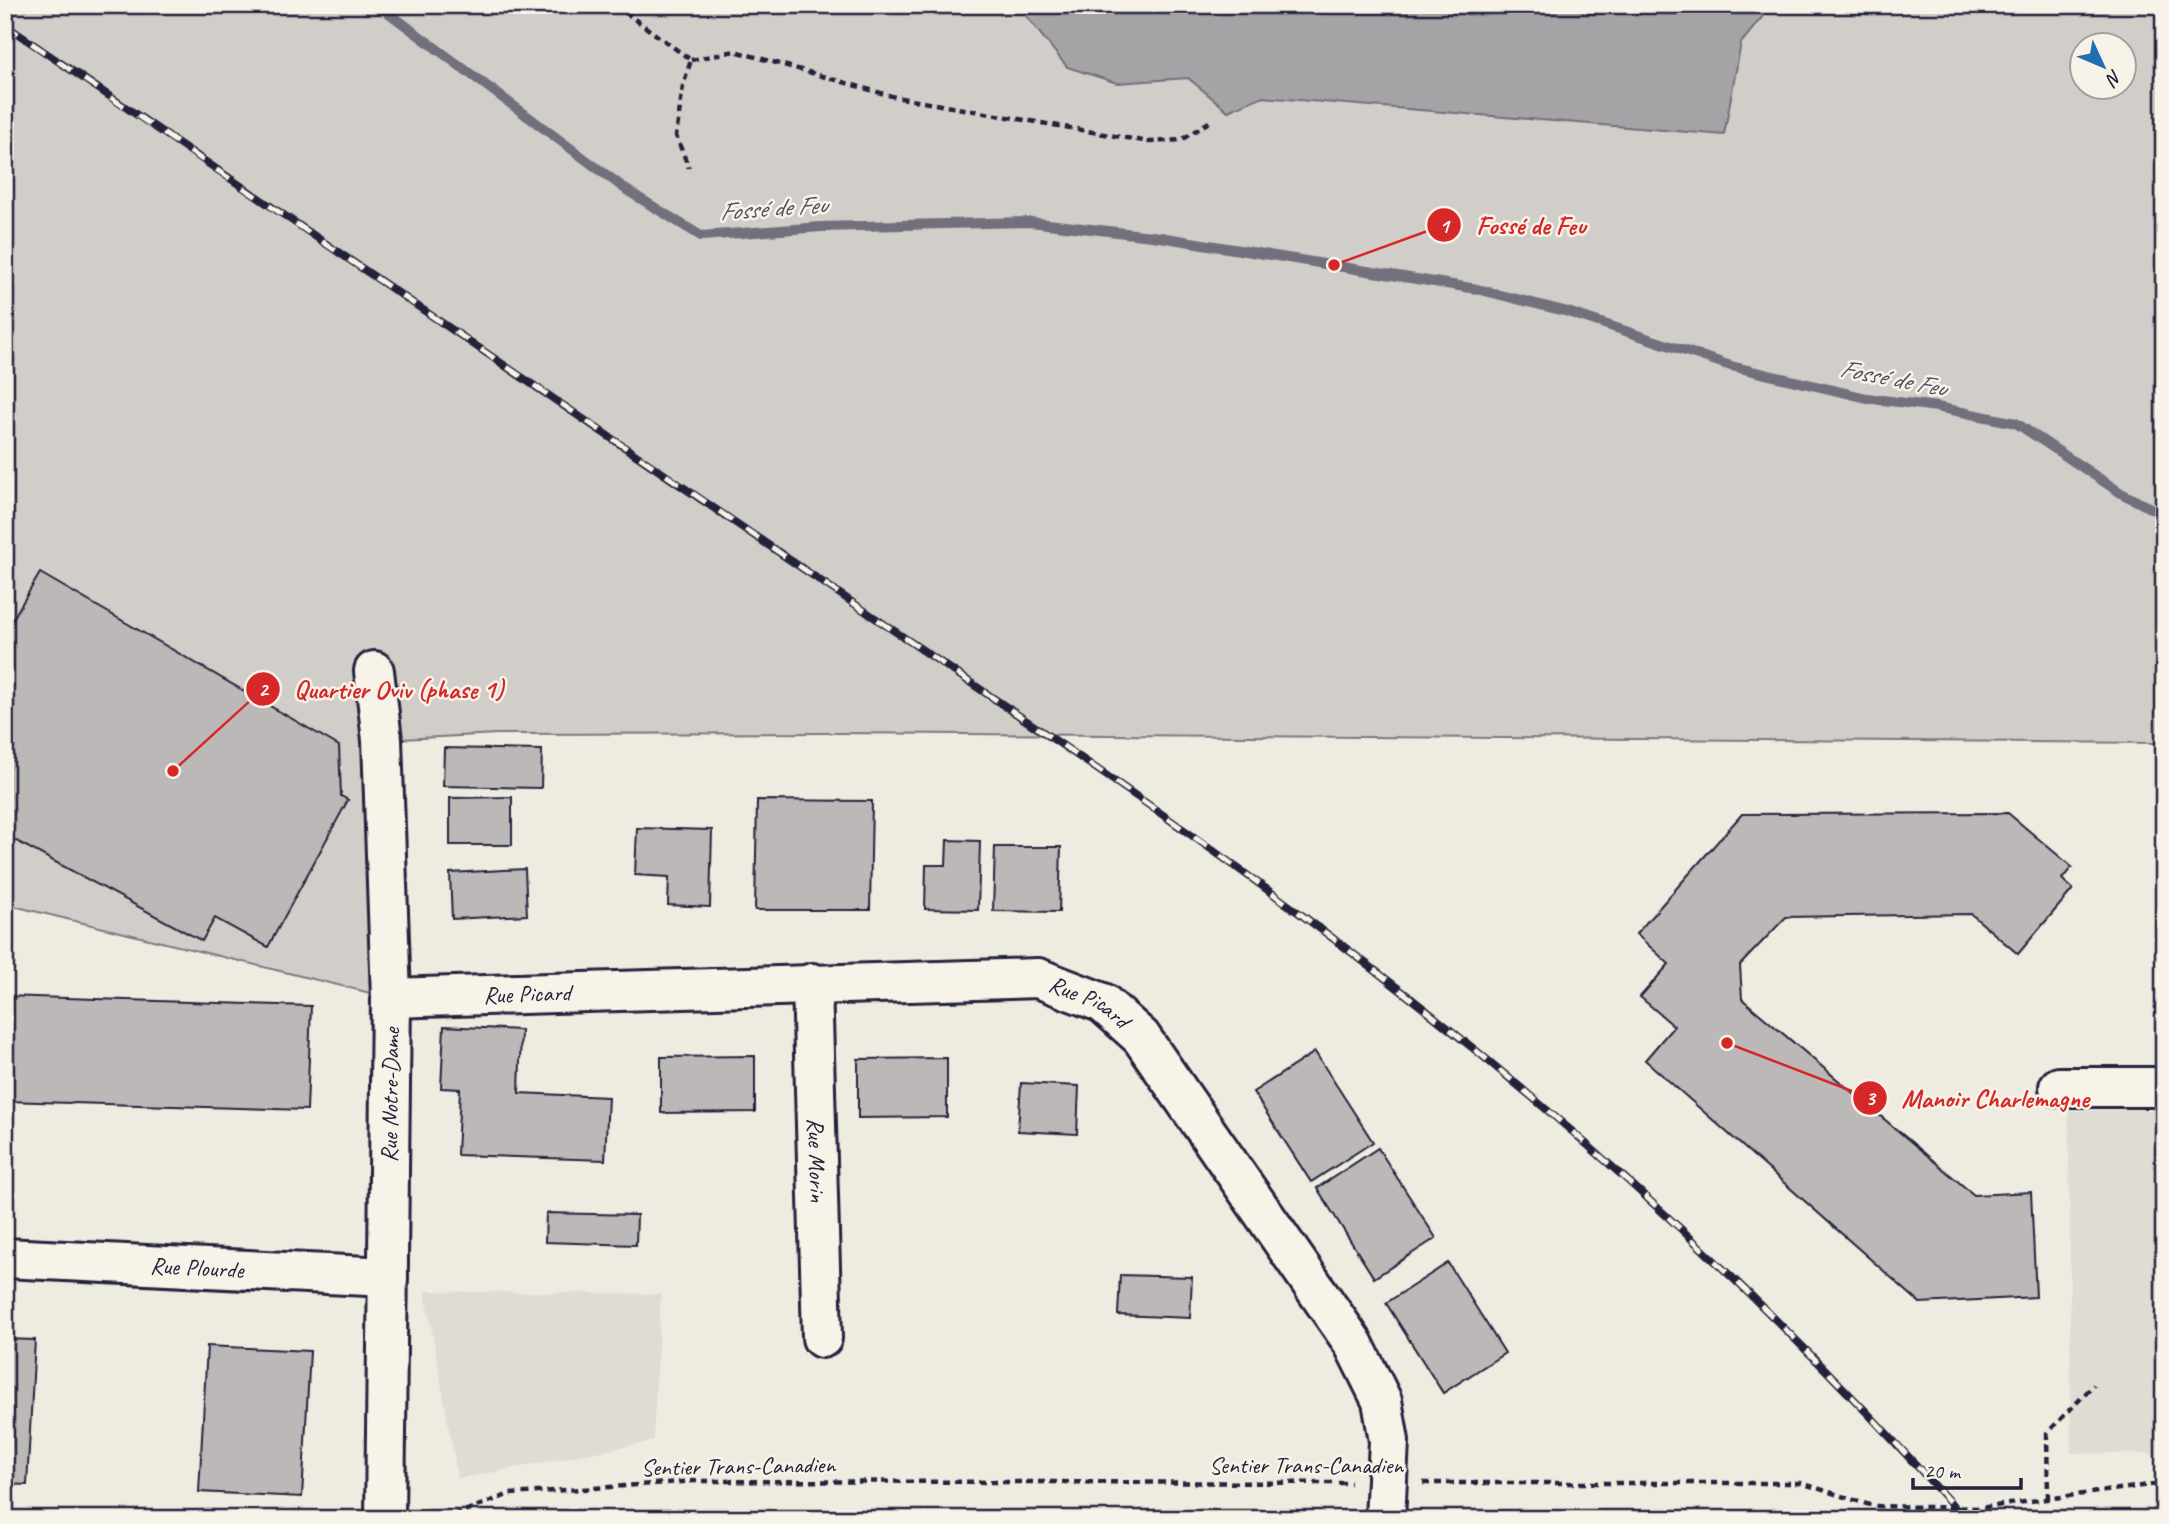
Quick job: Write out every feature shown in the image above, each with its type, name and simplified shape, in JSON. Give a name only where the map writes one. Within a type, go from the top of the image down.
[{"type":"street","name":"Rue Notre-Dame","points":[[373,671],[382,740],[391,998],[385,1519]]},
{"type":"street","name":"Rue Picard","points":[[391,998],[1038,978],[1102,1003],[1141,1037],[1353,1343],[1382,1401],[1389,1441],[1385,1501]]},
{"type":"street","name":"Rue Morin","points":[[813,983],[822,1338]]},
{"type":"street","points":[[2059,1087],[2164,1087]]},
{"type":"street","name":"Rue Plourde","points":[[5,1258],[388,1278]]},
{"type":"path","points":[[615,5],[648,32],[691,60],[735,51],[895,97],[1149,142],[1181,140],[1212,120]]},
{"type":"path","points":[[689,168],[676,136],[683,86],[691,60]]},
{"type":"path","points":[[2048,1499],[2047,1433],[2094,1385]]},
{"type":"path","name":"Sentier Trans-Canadien","points":[[446,1518],[510,1494],[695,1481],[1385,1501],[1801,1483],[1873,1506],[1980,1508],[2164,1483]]},
{"type":"shaded area","points":[[5,5],[2164,5],[2164,743],[836,733],[497,734],[382,740],[391,998],[5,904]]},
{"type":"shaded area","points":[[1017,5],[1772,5],[1741,43],[1724,135],[1261,97],[1228,111],[1188,78],[1117,83],[1067,67]]},
{"type":"shaded area","points":[[2069,1110],[2164,1110],[2164,1454],[2071,1453]]},
{"type":"shaded area","points":[[425,1291],[661,1294],[653,1441],[458,1479]]},
{"type":"building","points":[[40,573],[339,746],[341,796],[348,800],[268,947],[215,918],[202,941],[5,835],[5,632]]},
{"type":"building","points":[[444,748],[542,750],[541,788],[443,786]]},
{"type":"building","points":[[512,797],[512,845],[450,845],[450,798]]},
{"type":"building","points":[[757,800],[872,801],[870,910],[755,910]]},
{"type":"building","points":[[2008,813],[2072,867],[2062,879],[2073,889],[2018,954],[1971,914],[1786,917],[1740,965],[1742,999],[1974,1195],[2031,1192],[2036,1297],[1920,1303],[1645,1060],[1674,1026],[1640,997],[1669,964],[1636,934],[1742,814]]},
{"type":"building","points":[[637,828],[712,830],[710,907],[668,905],[669,877],[635,875]]},
{"type":"building","points":[[947,840],[980,841],[978,910],[925,909],[926,865],[946,865]]},
{"type":"building","points":[[995,847],[1061,847],[1059,912],[993,911]]},
{"type":"building","points":[[525,869],[527,915],[452,919],[450,873]]},
{"type":"building","points":[[5,996],[311,1006],[307,1110],[5,1101]]},
{"type":"building","points":[[444,1026],[521,1030],[519,1093],[608,1097],[605,1160],[457,1155],[460,1089],[441,1088]]},
{"type":"building","points":[[1315,1052],[1373,1142],[1311,1182],[1253,1092]]},
{"type":"building","points":[[755,1056],[755,1112],[661,1113],[661,1057]]},
{"type":"building","points":[[947,1058],[947,1117],[858,1118],[858,1059]]},
{"type":"building","points":[[1021,1083],[1079,1086],[1077,1134],[1018,1131]]},
{"type":"building","points":[[1378,1148],[1436,1238],[1374,1278],[1317,1188]]},
{"type":"building","points":[[546,1213],[637,1215],[636,1245],[545,1242]]},
{"type":"building","points":[[1448,1263],[1505,1353],[1443,1393],[1386,1303]]},
{"type":"building","points":[[1120,1275],[1192,1277],[1190,1318],[1118,1315]]},
{"type":"building","points":[[5,1339],[35,1340],[27,1485],[5,1484]]},
{"type":"building","points":[[207,1346],[310,1351],[302,1497],[199,1492]]},
{"type":"waterway","name":"Fossé de Feu","points":[[378,5],[628,191],[701,236],[821,227],[1030,222],[1160,237],[1477,289],[1568,312],[1731,366],[1867,398],[1937,407],[2016,423],[2121,493],[2164,515]]},
{"type":"railway","points":[[5,25],[1052,738],[1335,940],[1553,1115],[1696,1244],[1834,1378],[1965,1519]]},
{"type":"place","name":"Fossé de Feu","points":[[1334,265]]},
{"type":"place","name":"Quartier Oviv (phase 1)","points":[[173,771]]},
{"type":"place","name":"Manoir Charlemagne","points":[[1727,1043]]}]
